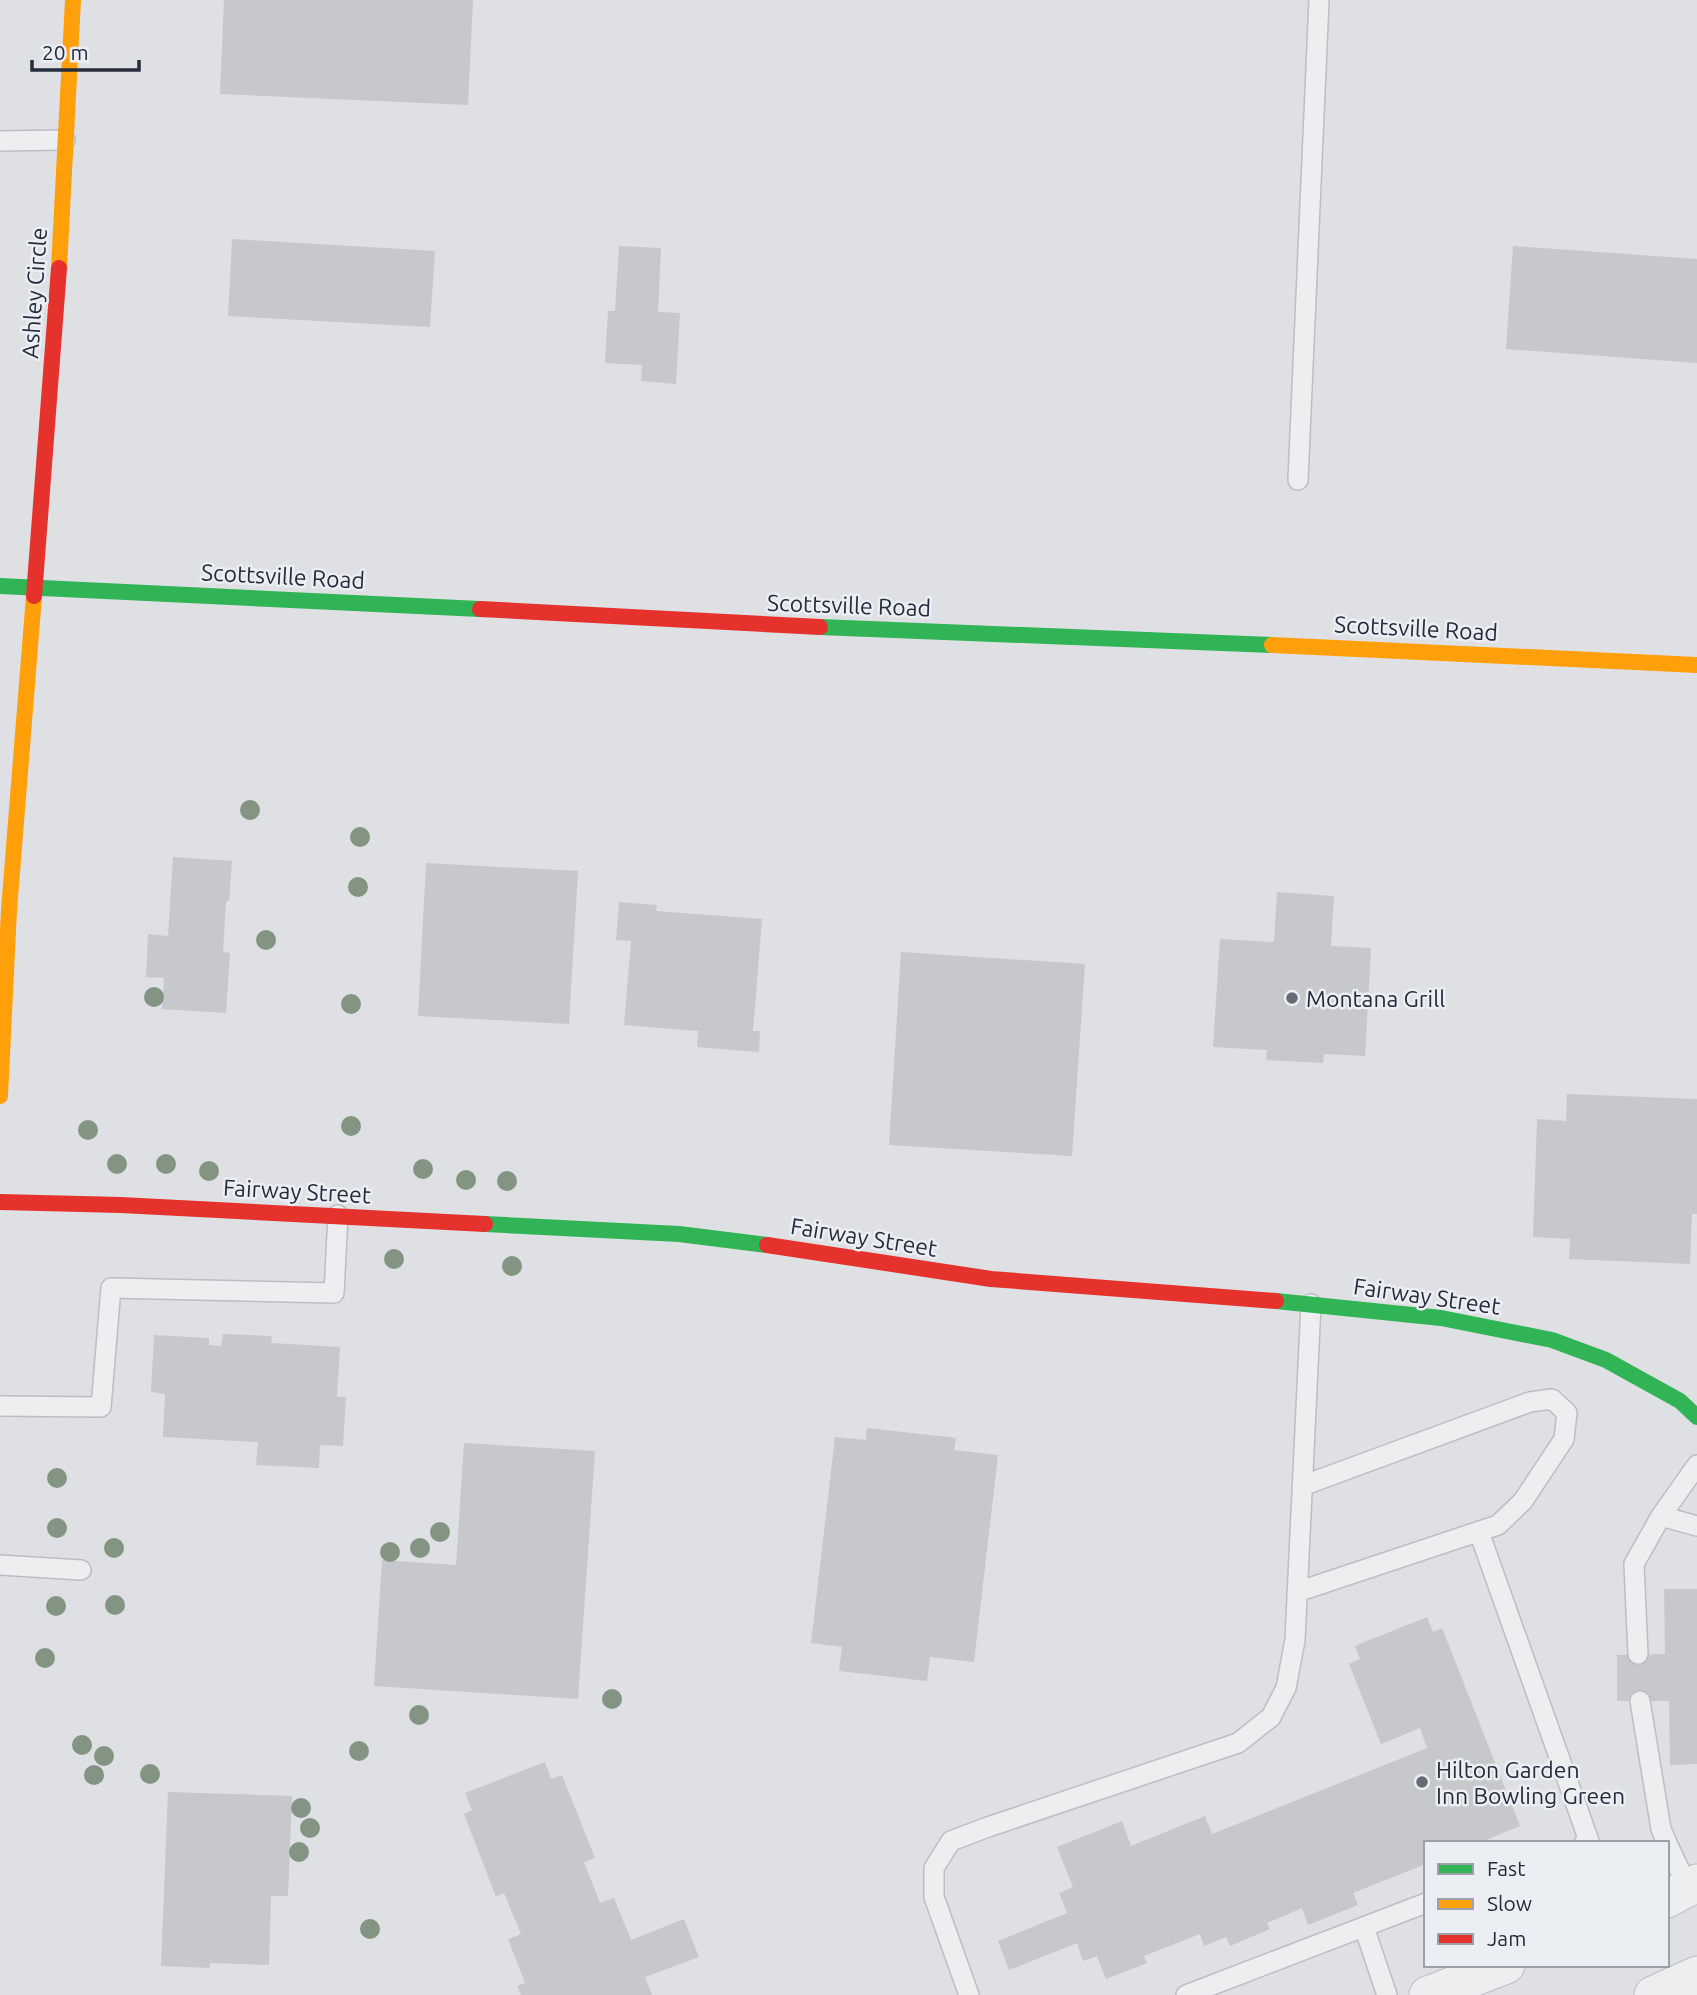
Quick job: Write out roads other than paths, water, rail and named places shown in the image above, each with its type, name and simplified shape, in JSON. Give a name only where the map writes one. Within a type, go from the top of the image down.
[{"type":"street","name":"Ashley Circle","points":[[0,1096],[9,910],[59,271],[73,0]]},
{"type":"street","name":"Scottsville Road","points":[[0,586],[823,627],[1241,643],[1697,665]]},
{"type":"street","name":"Fairway Street","points":[[0,1202],[338,1215],[680,1234],[991,1279],[1311,1304],[1441,1318],[1552,1340],[1606,1360],[1680,1401],[1697,1417]]},
{"type":"street","points":[[1428,1995],[1501,1967]]},
{"type":"street","points":[[1654,1995],[1697,1975]]},
{"type":"lane","points":[[1298,480],[1319,0]]},
{"type":"lane","points":[[0,141],[65,140]]},
{"type":"lane","points":[[0,1406],[101,1407],[111,1288],[334,1293],[338,1215]]},
{"type":"lane","points":[[969,1995],[934,1897],[934,1868],[951,1841],[1238,1743],[1271,1717],[1286,1688],[1294,1640],[1311,1304]]},
{"type":"lane","points":[[1297,1592],[1498,1525],[1522,1501],[1564,1438],[1567,1413],[1552,1399],[1530,1402],[1302,1486]]},
{"type":"lane","points":[[1638,1654],[1634,1564],[1661,1516],[1697,1465]]},
{"type":"lane","points":[[1661,1516],[1697,1525]]},
{"type":"lane","points":[[1479,1532],[1589,1841]]},
{"type":"lane","points":[[0,1565],[81,1570]]},
{"type":"lane","points":[[1640,1701],[1661,1829],[1666,1841]]},
{"type":"lane","points":[[1669,1849],[1684,1890]]},
{"type":"lane","points":[[1186,1995],[1424,1904]]},
{"type":"lane","points":[[1364,1927],[1387,1995]]},
{"type":"place","name":"Montana Grill","points":[[1292,998]]},
{"type":"place","name":"Hilton Garden Inn Bowling Green","points":[[1422,1782]]}]
